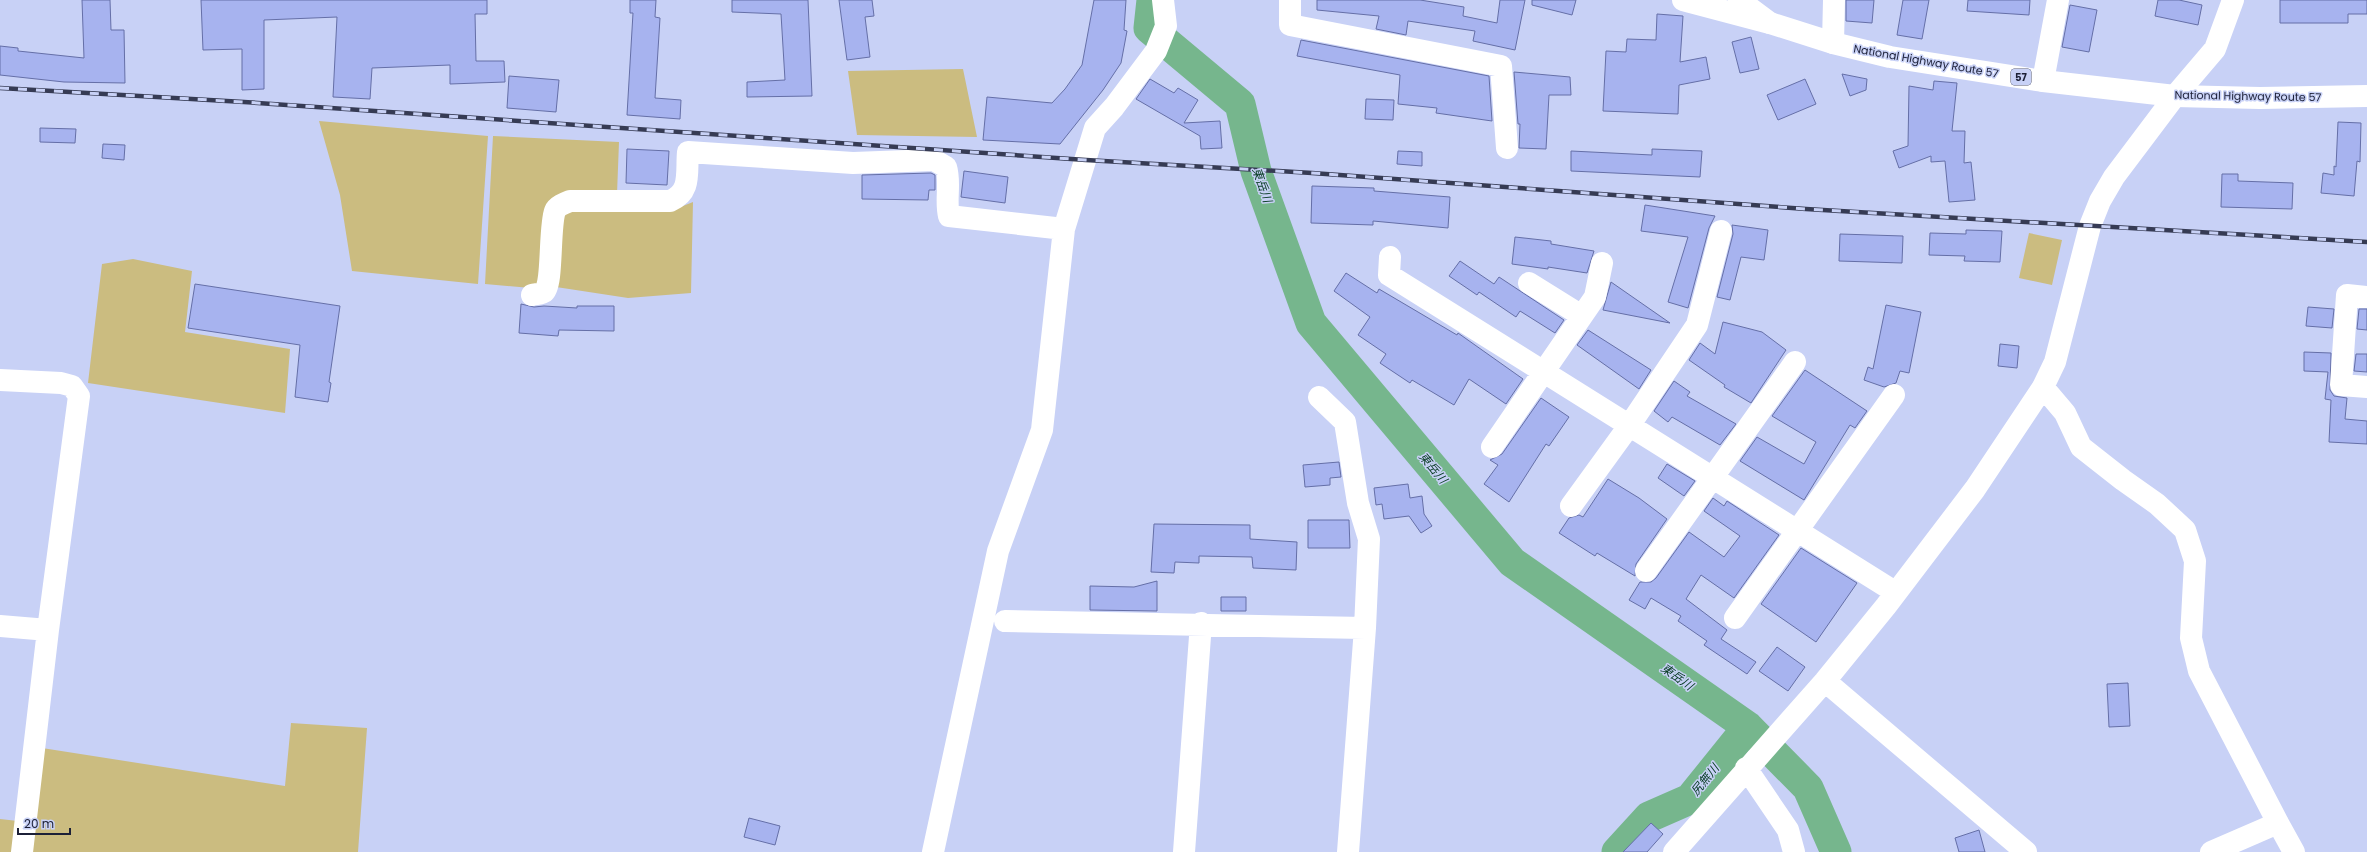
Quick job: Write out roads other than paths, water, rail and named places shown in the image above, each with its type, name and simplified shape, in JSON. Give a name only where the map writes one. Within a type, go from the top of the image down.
[{"type":"main road","points":[[933,852],[998,551],[1042,430],[1064,228],[1095,128],[1114,107],[1156,50],[1166,26],[1163,0]]},
{"type":"main road","points":[[1290,0],[1290,25],[1501,66],[1507,148]]},
{"type":"main road","name":"National Highway Route 57","points":[[1683,0],[1770,22],[1833,43],[1945,67],[2175,96],[2260,98],[2367,96]]},
{"type":"main road","points":[[1739,0],[1770,22]]},
{"type":"main road","points":[[1833,43],[1834,0]]},
{"type":"main road","points":[[2043,80],[2058,0]]},
{"type":"main road","points":[[1674,852],[1750,764],[1825,681],[1975,489],[2043,387],[2055,362],[2090,226],[2100,201],[2114,177],[2175,96],[2215,49],[2233,0]]},
{"type":"main road","points":[[532,295],[544,292],[548,287],[550,252],[555,211],[561,205],[570,200],[670,200],[680,196],[685,189],[688,152],[853,163],[934,160],[946,167],[949,176],[950,216],[1064,228]]},
{"type":"main road","points":[[1571,506],[1629,426],[1697,325],[1721,231]]},
{"type":"main road","points":[[1390,257],[1389,275],[1895,592]]},
{"type":"main road","points":[[1492,447],[1595,297],[1602,263]]},
{"type":"main road","points":[[1529,283],[1582,316]]},
{"type":"main road","points":[[2367,297],[2347,295],[2341,385],[2367,387]]},
{"type":"main road","points":[[1646,571],[1714,479],[1795,362]]},
{"type":"main road","points":[[0,380],[61,383],[72,386],[79,396],[48,630],[22,852]]},
{"type":"main road","points":[[2043,387],[2065,413],[2081,447],[2157,504],[2185,530],[2195,561],[2191,638],[2199,671],[2294,852]]},
{"type":"main road","points":[[1735,618],[1894,395]]},
{"type":"main road","points":[[1319,397],[1345,422],[1358,503],[1369,539],[1348,852]]},
{"type":"main road","points":[[1005,621],[1201,623],[1364,628]]},
{"type":"main road","points":[[1184,852],[1201,623]]},
{"type":"main road","points":[[0,626],[48,630]]},
{"type":"main road","points":[[1825,681],[2026,852]]},
{"type":"main road","points":[[1750,764],[1788,830],[1794,852]]},
{"type":"main road","points":[[2211,852],[2278,823]]},
{"type":"waterway","name":"東岳川","points":[[1152,0],[1149,28],[1240,104],[1256,171],[1311,323],[1512,562],[1748,727],[1808,788],[1836,852]]},
{"type":"waterway","name":"尻無川","points":[[1617,852],[1649,817],[1690,799],[1748,727]]},
{"type":"railway","points":[[0,88],[244,102],[1086,160],[1312,173],[1806,209],[2367,242]]}]
